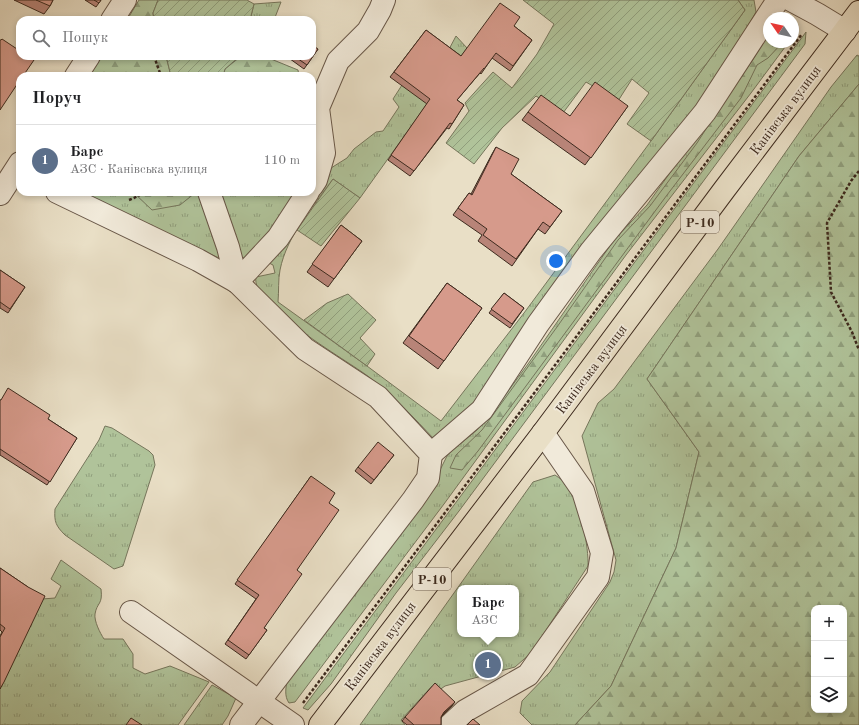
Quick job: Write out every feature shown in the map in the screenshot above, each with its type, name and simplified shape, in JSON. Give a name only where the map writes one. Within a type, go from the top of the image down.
[{"type":"main road","name":"Канівська вулиця","points":[[320,725],[543,433],[859,12]]},
{"type":"street","points":[[115,16],[125,0]]},
{"type":"street","points":[[316,105],[338,61],[368,31],[384,0]]},
{"type":"street","points":[[241,725],[413,500],[428,478],[431,454],[482,410],[538,324],[591,251],[705,112],[778,0]]},
{"type":"street","points":[[791,0],[845,31]]},
{"type":"street","points":[[79,72],[86,60]]},
{"type":"street","points":[[316,112],[324,153],[316,180]]},
{"type":"street","points":[[0,194],[16,173]]},
{"type":"street","points":[[65,196],[198,260],[237,282],[305,349],[378,397],[431,454]]},
{"type":"street","points":[[210,196],[228,247],[237,282]]},
{"type":"street","points":[[237,282],[278,238],[305,196]]},
{"type":"street","points":[[450,725],[466,711],[528,675],[598,577],[602,553],[583,491],[543,433]]},
{"type":"street","points":[[131,612],[291,723]]},
{"type":"path","points":[[291,723],[817,14]]},
{"type":"path","points":[[155,60],[160,72]]},
{"type":"path","points":[[859,171],[851,181],[827,223],[831,292],[852,332],[859,350]]},
{"type":"green space","points":[[139,0],[158,0],[153,13],[153,16],[129,16]]},
{"type":"green space","points":[[158,0],[247,0],[254,4],[251,16],[153,16],[153,13]]},
{"type":"green space","points":[[523,0],[738,0],[745,10],[651,141],[627,124],[649,93],[632,79],[618,101],[586,82],[563,113],[536,96],[502,128],[474,164],[446,143],[469,111],[465,103],[493,72],[512,88],[537,54],[554,24]]},
{"type":"green space","points":[[738,0],[754,0],[756,12],[711,91],[475,407],[435,440],[378,384],[302,332],[283,317],[258,289],[256,277],[275,273],[273,265],[267,262],[309,196],[316,196],[316,184],[323,173],[347,158],[354,149],[376,132],[383,131],[399,107],[393,99],[402,85],[447,53],[456,36],[467,48],[360,198],[333,179],[309,211],[288,245],[283,257],[280,270],[278,302],[441,421],[524,313],[651,141],[745,10]]},
{"type":"green space","points":[[281,2],[276,16],[251,16],[254,4]]},
{"type":"green space","points":[[806,32],[805,44],[459,511],[396,593],[331,684],[308,710],[303,708],[794,48],[799,48],[799,41]]},
{"type":"green space","points":[[763,36],[763,48],[784,48],[626,255],[444,504],[295,702],[289,703],[286,695],[287,680],[437,476],[448,454],[477,430],[500,402],[614,240],[647,205],[702,128]]},
{"type":"green space","points":[[763,43],[763,48],[777,48],[768,58],[757,65],[741,98],[667,195],[478,451],[462,470],[450,468],[456,455],[482,430],[618,240],[650,206],[697,143]]},
{"type":"green space","points":[[857,55],[859,56],[859,84],[799,156],[647,379],[699,452],[676,548],[611,686],[575,725],[532,725],[520,713],[522,701],[550,672],[610,582],[614,572],[616,560],[582,436],[598,403],[614,389],[718,249],[831,87]]},
{"type":"green space","points":[[99,60],[167,60],[170,72],[92,72]]},
{"type":"green space","points":[[167,60],[235,60],[225,69],[224,72],[170,72]]},
{"type":"green space","points":[[236,60],[273,60],[298,70],[298,72],[224,72],[225,69]]},
{"type":"green space","points":[[859,84],[859,725],[575,725],[611,686],[676,548],[699,452],[647,379],[799,156]]},
{"type":"green space","points":[[333,179],[360,198],[321,246],[297,230]]},
{"type":"green space","points":[[90,196],[207,196],[228,262],[119,213]]},
{"type":"green space","points":[[137,196],[191,196],[180,205],[152,210]]},
{"type":"green space","points":[[214,196],[297,196],[250,257],[242,258]]},
{"type":"green space","points":[[348,294],[376,320],[360,338],[375,354],[367,366],[304,320],[327,303]]},
{"type":"green space","points":[[105,426],[112,428],[149,451],[153,455],[155,465],[123,566],[114,569],[65,535],[55,521],[55,509],[99,440]]},
{"type":"green space","points":[[555,475],[570,487],[574,493],[583,525],[588,566],[531,653],[515,667],[445,686],[438,691],[432,686],[401,720],[405,725],[360,725],[457,589],[457,637],[519,637],[519,585],[460,585],[533,482]]},
{"type":"green space","points":[[61,560],[101,589],[101,601],[96,610],[95,620],[104,639],[123,639],[133,654],[133,668],[145,674],[170,666],[209,682],[178,725],[0,725],[0,688],[42,599],[55,598],[61,586],[51,579]]},
{"type":"green space","points":[[212,685],[236,698],[222,725],[184,725]]},
{"type":"building","points":[[36,0],[53,0],[50,6]]},
{"type":"building","points":[[94,0],[101,0],[99,3]]},
{"type":"building","points":[[500,3],[520,17],[514,26],[532,40],[513,66],[496,53],[457,100],[464,105],[452,124],[450,123],[414,171],[391,155],[430,99],[394,72],[426,30],[461,56]]},
{"type":"building","points":[[2,39],[16,48],[16,60],[34,60],[26,72],[16,72],[16,86],[0,110],[0,40]]},
{"type":"building","points":[[300,60],[310,60],[307,65]]},
{"type":"building","points":[[595,82],[628,106],[591,158],[528,112],[541,95],[570,116]]},
{"type":"building","points":[[496,147],[519,159],[511,174],[562,211],[550,227],[543,222],[516,259],[483,235],[487,229],[458,208],[469,193],[472,195]]},
{"type":"building","points":[[341,225],[362,241],[334,279],[312,264]]},
{"type":"building","points":[[0,270],[25,287],[10,309],[0,302]]},
{"type":"building","points":[[447,283],[482,308],[444,361],[409,336]]},
{"type":"building","points":[[504,293],[524,308],[512,324],[491,309]]},
{"type":"building","points":[[8,388],[50,415],[48,419],[77,438],[50,482],[0,449],[0,400]]},
{"type":"building","points":[[378,442],[394,455],[374,480],[358,467]]},
{"type":"building","points":[[311,476],[335,493],[329,503],[339,510],[297,570],[302,574],[264,628],[267,630],[249,655],[228,640],[259,595],[237,580]]},
{"type":"building","points":[[0,568],[28,587],[45,596],[0,689],[0,637],[5,628],[0,624]]},
{"type":"building","points":[[435,683],[455,702],[444,712],[441,717],[441,725],[414,725],[405,717]]},
{"type":"building","points":[[131,718],[142,725],[126,725]]},
{"type":"building","points":[[473,719],[480,725],[467,725]]},
{"type":"place","name":"Барс","points":[[488,665]]}]
